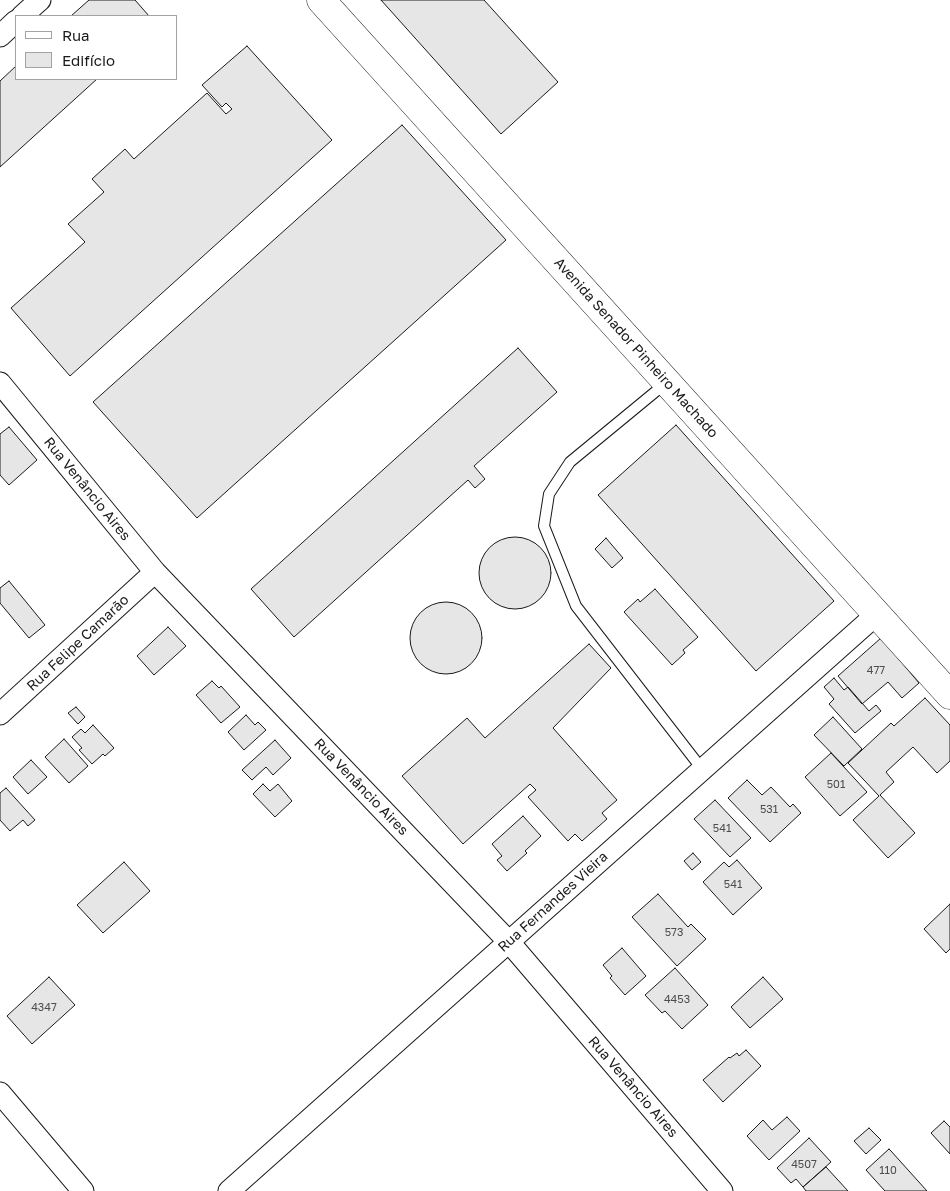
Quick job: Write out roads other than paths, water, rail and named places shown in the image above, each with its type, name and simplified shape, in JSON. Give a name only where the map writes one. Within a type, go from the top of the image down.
[{"type":"main road","name":"Avenida Senador Pinheiro Machado","points":[[321,0],[950,695]]},
{"type":"street","points":[[23,15],[40,0]]},
{"type":"street","points":[[0,36],[15,22]]},
{"type":"street","name":"Rua Venâncio Aires","points":[[0,383],[155,572],[509,942],[722,1191]]},
{"type":"street","name":"Rua Felipe Camarão","points":[[0,714],[155,572]]},
{"type":"street","name":"Rua Fernandes Vieira","points":[[229,1191],[877,614]]},
{"type":"street","points":[[0,1093],[83,1191]]},
{"type":"lane","points":[[667,382],[570,462],[549,494],[544,526],[576,606],[702,769]]}]
